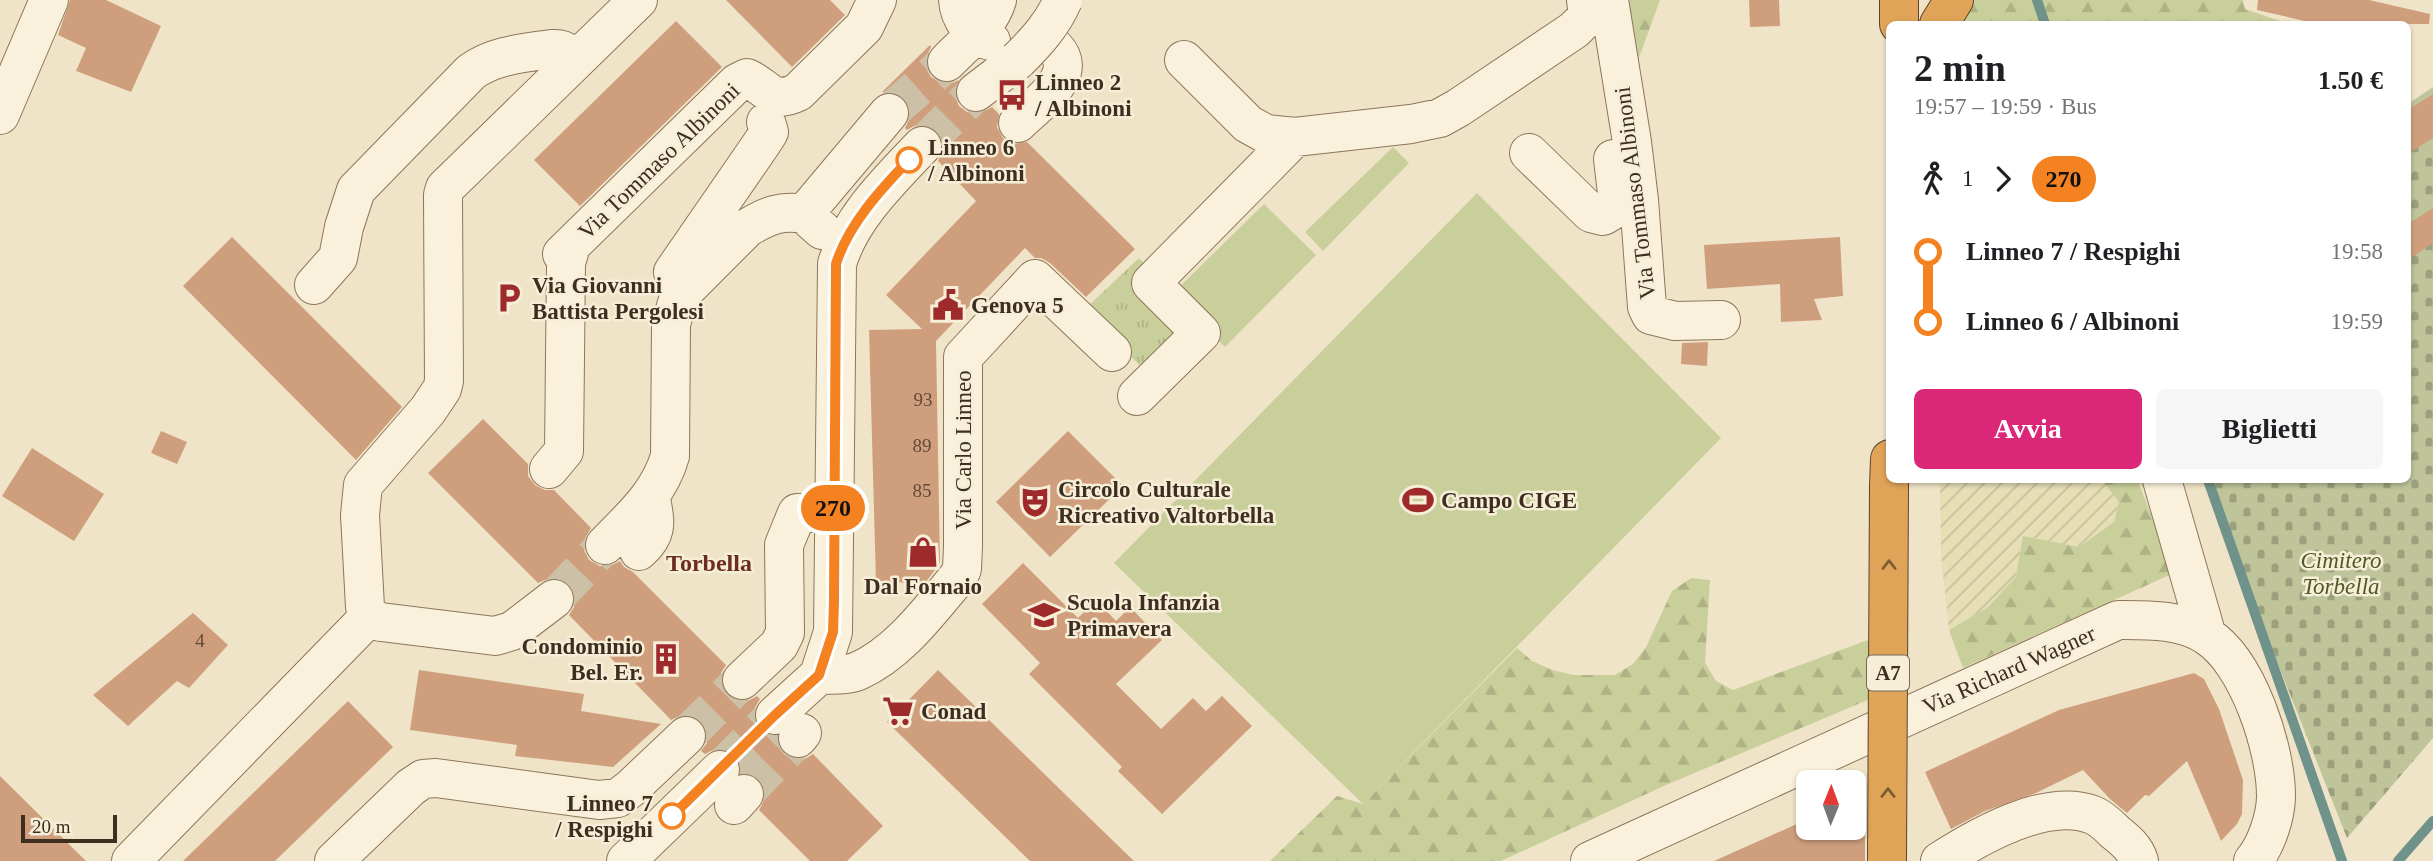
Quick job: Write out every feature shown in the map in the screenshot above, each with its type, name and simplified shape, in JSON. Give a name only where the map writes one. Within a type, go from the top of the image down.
[{"type":"highway","points":[[1899,0],[1899,21]]},
{"type":"highway","points":[[1941,21],[1954,0]]},
{"type":"highway","name":"A7","points":[[1887,861],[1890,483]]},
{"type":"street","points":[[0,115],[49,0]]},
{"type":"street","points":[[368,618],[365,607],[360,515],[363,485],[428,410],[442,389],[444,381],[445,188],[638,0]]},
{"type":"street","name":"Via Tommaso Albinoni","points":[[548,469],[564,451],[566,250],[730,88],[737,70],[772,97],[787,98],[798,92],[864,27],[877,0]]},
{"type":"street","points":[[958,0],[962,18],[995,45]]},
{"type":"street","points":[[976,92],[995,45],[993,13],[997,0]]},
{"type":"street","points":[[947,62],[995,45],[1044,34],[1063,0]]},
{"type":"street","points":[[1184,60],[1248,124],[1266,134],[1295,137],[1411,124],[1440,118],[1574,30],[1595,5]]},
{"type":"street","name":"Via Tommaso Albinoni","points":[[1529,153],[1591,213],[1602,216],[1613,210],[1618,202],[1595,5]]},
{"type":"street","name":"Via Tommaso Albinoni","points":[[1595,5],[1632,142],[1647,307],[1651,315],[1661,319],[1721,320]]},
{"type":"street","points":[[314,285],[338,257],[356,190],[471,72],[483,63],[500,58],[561,48],[570,58],[570,66]]},
{"type":"street","points":[[1018,123],[1057,84],[1063,74],[1063,60],[1055,48]]},
{"type":"street","points":[[804,214],[889,113]]},
{"type":"street","points":[[683,292],[673,272],[769,132],[766,122]]},
{"type":"street","points":[[1137,396],[1201,333],[1151,283],[1295,137]]},
{"type":"street","points":[[792,728],[819,675],[833,632],[836,264],[841,249],[870,205],[922,146]]},
{"type":"street","points":[[622,548],[662,480],[670,456],[671,324],[683,292],[747,228],[759,220],[786,211],[804,214],[841,249]]},
{"type":"street","name":"Via Carlo Linneo","points":[[819,675],[856,672],[897,645],[958,577],[962,569],[963,357],[1035,279],[1112,352]]},
{"type":"street","points":[[2163,483],[2207,636]]},
{"type":"street","points":[[741,680],[779,645],[785,634],[784,545],[797,513],[833,512]]},
{"type":"street","points":[[368,618],[381,622],[495,636],[512,631],[554,599]]},
{"type":"street","points":[[131,861],[368,618]]},
{"type":"street","name":"Via Richard Wagner","points":[[1590,861],[2118,620],[2180,624],[2207,636],[2225,653],[2239,672],[2255,706],[2274,768],[2276,799],[2270,827],[2258,856],[2253,861]]},
{"type":"street","points":[[334,861],[411,787],[423,779],[436,778],[599,800],[618,798],[686,736]]},
{"type":"street","points":[[626,861],[733,790]]},
{"type":"street","points":[[1940,861],[1983,836],[2024,819],[2057,811],[2079,811],[2096,816],[2127,842],[2139,861]]},
{"type":"shaded area","points":[[1940,483],[2104,483],[2119,502],[2114,522],[2079,547],[2023,536],[2016,577],[1987,608],[1949,630],[1941,555]]},
{"type":"green space","points":[[1621,0],[1660,0],[1632,77]]},
{"type":"green space","points":[[1975,0],[2243,0],[2245,9],[2280,21],[1962,21]]},
{"type":"green space","name":"Cimitero Torbella","points":[[2433,87],[2433,738],[2347,838],[2206,483],[2411,483],[2411,102]]},
{"type":"green space","points":[[1393,147],[1409,163],[1323,251],[1305,232]]},
{"type":"green space","name":"Campo CIGE","points":[[1477,193],[1721,438],[1363,804],[1114,563]]},
{"type":"green space","points":[[1264,204],[1316,255],[1225,347],[1171,295]]},
{"type":"green space","points":[[1139,258],[1154,274],[1191,332],[1148,374],[1085,309]]},
{"type":"green space","points":[[2104,483],[2141,483],[2139,484],[2174,573],[1963,668],[1949,630],[1987,608],[2016,577],[2023,536],[2079,547],[2114,522],[2119,502]]},
{"type":"green space","points":[[1691,578],[1710,580],[1705,663],[1716,681],[1733,690],[1884,634],[1870,699],[1666,785],[1501,861],[1270,861],[1337,796],[1363,804],[1517,648],[1532,661],[1552,670],[1574,675],[1615,675],[1633,664],[1646,647],[1672,591]]},
{"type":"building","points":[[70,0],[106,0],[161,26],[131,92],[76,71],[86,48],[58,35]]},
{"type":"building","points":[[726,0],[830,0],[845,15],[792,67]]},
{"type":"building","points":[[1749,0],[1779,0],[1780,26],[1750,27]]},
{"type":"building","points":[[2258,0],[2369,0],[2430,14],[2429,24],[2411,24],[2411,21],[2305,21],[2257,10]]},
{"type":"building","points":[[676,21],[722,67],[580,206],[534,160]]},
{"type":"building","points":[[930,45],[926,68],[931,77],[941,83],[959,80],[954,94],[959,106],[967,112],[978,114],[992,107],[999,114],[997,127],[1003,138],[1012,144],[1027,142],[1135,249],[1086,297],[1050,263],[1035,258],[1025,248],[936,341],[940,563],[926,582],[876,583],[869,330],[922,329],[886,295],[976,201],[938,161],[943,150],[943,139],[938,131],[926,125],[916,125],[907,130],[905,128],[911,116],[909,105],[903,96],[882,92]]},
{"type":"building","points":[[2433,94],[2433,138],[2411,152],[2411,108]]},
{"type":"building","points":[[2433,208],[2433,243],[2411,258],[2411,222]]},
{"type":"building","points":[[232,237],[402,407],[356,460],[183,286]]},
{"type":"building","points":[[1840,237],[1843,296],[1814,299],[1822,320],[1781,322],[1780,284],[1707,289],[1704,245]]},
{"type":"building","points":[[1708,342],[1707,366],[1681,364],[1682,343]]},
{"type":"building","name":"Condominio Bel. Er.","points":[[483,419],[528,464],[528,476],[535,485],[545,490],[554,490],[591,528],[584,540],[584,550],[589,560],[600,566],[610,566],[620,561],[633,572],[726,665],[721,673],[721,684],[727,695],[736,701],[748,701],[757,696],[760,699],[754,709],[754,719],[759,730],[768,736],[776,736],[778,747],[785,755],[795,760],[805,759],[813,754],[883,826],[847,861],[810,861],[759,810],[765,798],[765,788],[759,778],[749,773],[741,773],[741,764],[736,755],[727,749],[715,749],[705,754],[701,751],[707,743],[707,732],[701,721],[693,715],[682,715],[671,720],[569,615],[576,597],[571,585],[552,577],[538,583],[428,473]]},
{"type":"building","points":[[161,431],[187,442],[177,464],[151,453]]},
{"type":"building","points":[[1068,431],[1123,486],[1050,557],[996,502]]},
{"type":"building","points":[[32,448],[104,494],[74,541],[2,496]]},
{"type":"building","points":[[1023,563],[1078,618],[1096,600],[1116,621],[1130,607],[1162,640],[1116,684],[1161,729],[1193,698],[1206,711],[1222,696],[1252,726],[1162,814],[1118,771],[1122,767],[1029,674],[1040,663],[982,604]]},
{"type":"building","points":[[193,613],[228,645],[189,688],[177,681],[128,726],[93,695]]},
{"type":"building","points":[[419,670],[584,694],[581,711],[661,724],[613,767],[515,756],[517,745],[410,730]]},
{"type":"building","points":[[938,670],[1134,861],[1030,861],[887,722]]},
{"type":"building","points":[[2194,673],[2204,679],[2219,709],[2243,780],[2242,814],[2237,824],[2221,841],[2187,761],[2127,813],[2083,770],[2036,793],[1985,811],[1951,829],[1925,772],[2059,710]]},
{"type":"building","points":[[348,701],[393,747],[275,861],[183,861]]},
{"type":"building","points":[[0,776],[86,861],[0,861]]},
{"type":"building","points":[[1796,824],[1796,840],[1865,840],[1865,861],[1714,861]]},
{"type":"waterway","points":[[2037,0],[2044,21]]},
{"type":"waterway","points":[[2209,483],[2342,861]]},
{"type":"waterway","points":[[2398,861],[2433,821]]},
{"type":"tunnel","points":[[889,113],[947,62]]},
{"type":"tunnel","points":[[922,146],[976,92]]},
{"type":"tunnel","points":[[554,599],[605,545]]},
{"type":"tunnel","points":[[686,736],[742,680]]},
{"type":"tunnel","points":[[720,770],[775,715]]},
{"type":"tunnel","points":[[744,794],[798,738]]},
{"type":"bus line","name":"270","points":[[672,816],[819,675],[827,655],[833,632],[834,602],[836,264],[841,249],[870,205],[909,160]]},
{"type":"place","name":"Linneo 2 / Albinoni","points":[[1012,95]]},
{"type":"place","name":"Linneo 6 / Albinoni","points":[[909,160]]},
{"type":"place","name":"Via Giovanni Battista Pergolesi","points":[[509,298]]},
{"type":"place","name":"Genova 5","points":[[948,305]]},
{"type":"place","name":"Campo CIGE","points":[[1418,500]]},
{"type":"place","name":"Circolo Culturale Ricreativo Valtorbella","points":[[1035,502]]},
{"type":"place","name":"Dal Fornaio","points":[[923,552]]},
{"type":"place","name":"Scuola Infanzia Primavera","points":[[1044,615]]},
{"type":"place","name":"Condominio Bel. Er.","points":[[666,659]]},
{"type":"place","name":"Conad","points":[[898,711]]},
{"type":"place","name":"Linneo 7 / Respighi","points":[[672,816]]},
{"type":"district","name":"Torbella","points":[[709,563]]}]
